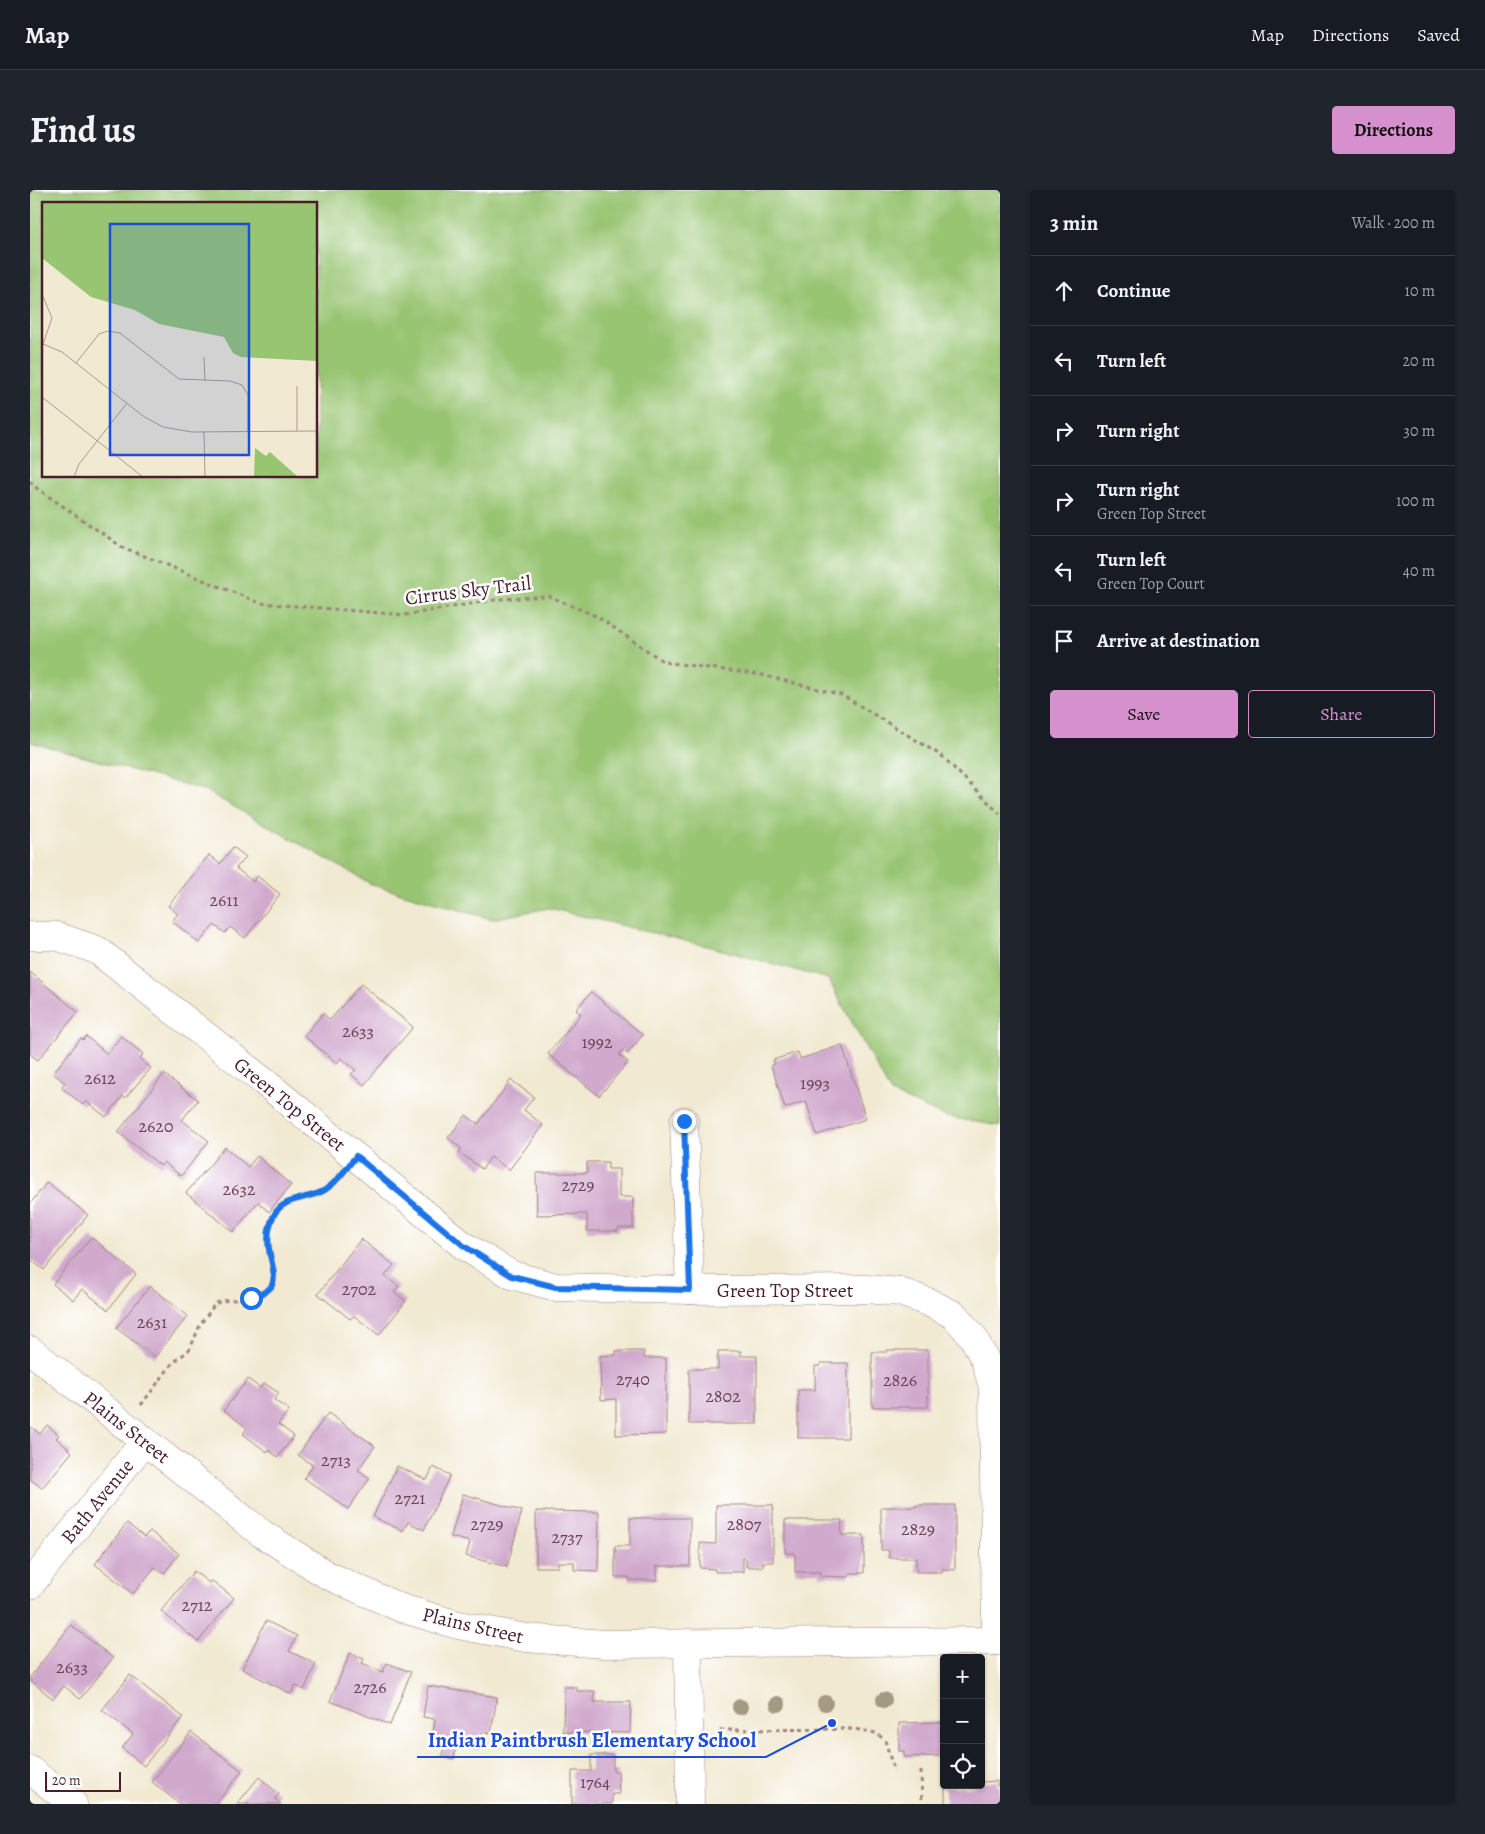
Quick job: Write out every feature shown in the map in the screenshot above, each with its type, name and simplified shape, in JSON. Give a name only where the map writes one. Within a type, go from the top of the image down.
[{"type":"street","name":"Green Top Street","points":[[30,936],[56,936],[97,950],[356,1156],[464,1246],[512,1276],[556,1287],[690,1290],[867,1289],[900,1292],[928,1302],[954,1315],[973,1337],[985,1360],[993,1387],[998,1641]]},
{"type":"street","points":[[684,1121],[690,1290]]},
{"type":"street","name":"Plains Street","points":[[30,1350],[261,1533],[327,1575],[400,1608],[458,1625],[526,1638],[604,1644],[998,1641]]},
{"type":"street","name":"Bath Avenue","points":[[30,1585],[145,1442]]},
{"type":"street","points":[[688,1643],[690,1804]]},
{"type":"street","points":[[30,1770],[73,1804]]},
{"type":"path","name":"Cirrus Sky Trail","points":[[30,481],[35,487],[122,547],[260,603],[405,615],[500,599],[549,596],[598,617],[664,662],[762,674],[842,695],[942,756],[1000,814]]},
{"type":"path","points":[[124,1425],[172,1364],[190,1349],[200,1324],[215,1304],[221,1301],[251,1298],[261,1294],[271,1286],[274,1270],[268,1248],[268,1235],[270,1223],[276,1211],[285,1203],[323,1191],[337,1181],[356,1156]]},
{"type":"path","points":[[720,1730],[855,1729],[876,1732],[885,1740],[894,1770]]},
{"type":"path","points":[[921,1770],[922,1804]]},
{"type":"green space","points":[[30,190],[1000,190],[1000,1126],[947,1117],[891,1093],[828,979],[711,947],[549,908],[491,919],[373,885],[204,790],[30,742]]},
{"type":"building","points":[[233,847],[246,857],[236,868],[253,882],[257,876],[280,894],[245,938],[230,927],[225,933],[214,925],[199,943],[172,921],[178,914],[168,906],[209,855],[220,864]]},
{"type":"building","points":[[30,972],[78,1012],[38,1060],[30,1054]]},
{"type":"building","points":[[361,984],[413,1027],[364,1085],[351,1074],[356,1070],[341,1058],[337,1063],[304,1036],[323,1013],[330,1020]]},
{"type":"building","points":[[591,992],[643,1035],[627,1054],[623,1050],[619,1055],[628,1062],[599,1096],[548,1054],[581,1014],[576,1010]]},
{"type":"building","points":[[86,1036],[107,1054],[121,1036],[143,1054],[140,1059],[151,1068],[125,1098],[123,1096],[106,1117],[86,1101],[83,1105],[61,1087],[65,1083],[53,1073],[81,1038],[83,1040]]},
{"type":"building","points":[[842,1045],[866,1119],[817,1135],[806,1101],[785,1108],[771,1065],[775,1064],[773,1060],[798,1052],[800,1059]]},
{"type":"building","points":[[164,1074],[198,1100],[182,1120],[209,1141],[181,1176],[164,1162],[161,1166],[118,1132]]},
{"type":"building","points":[[511,1080],[534,1097],[524,1110],[543,1125],[509,1170],[491,1157],[482,1169],[459,1152],[462,1149],[448,1138],[466,1115],[478,1124]]},
{"type":"building","points":[[225,1147],[248,1167],[257,1156],[291,1185],[269,1212],[258,1202],[233,1232],[186,1193]]},
{"type":"building","points":[[587,1162],[608,1162],[608,1169],[619,1169],[619,1197],[633,1197],[633,1228],[618,1228],[618,1231],[587,1231],[587,1214],[537,1215],[536,1173],[587,1173]]},
{"type":"building","points":[[47,1182],[88,1215],[44,1270],[30,1259],[30,1204]]},
{"type":"building","points":[[91,1237],[136,1274],[108,1310],[82,1289],[73,1300],[53,1284]]},
{"type":"building","points":[[361,1239],[394,1265],[385,1276],[399,1287],[394,1292],[406,1301],[379,1335],[354,1316],[350,1319],[318,1294]]},
{"type":"building","points":[[150,1286],[188,1316],[155,1357],[116,1328]]},
{"type":"building","points":[[887,1350],[928,1350],[928,1407],[872,1407],[872,1352],[887,1352]]},
{"type":"building","points":[[616,1351],[644,1351],[644,1358],[666,1358],[666,1434],[616,1435],[616,1399],[601,1400],[600,1356],[616,1355]]},
{"type":"building","points":[[718,1351],[741,1351],[741,1356],[757,1356],[757,1424],[689,1424],[689,1369],[718,1369]]},
{"type":"building","points":[[820,1363],[848,1363],[848,1438],[798,1438],[798,1390],[815,1390],[815,1366],[820,1366]]},
{"type":"building","points":[[248,1379],[260,1388],[264,1383],[279,1393],[274,1400],[289,1410],[278,1424],[294,1436],[278,1457],[268,1450],[267,1452],[243,1434],[247,1428],[224,1410]]},
{"type":"building","points":[[328,1413],[375,1446],[358,1470],[370,1478],[348,1509],[304,1478],[313,1465],[298,1455]]},
{"type":"building","points":[[47,1425],[59,1435],[56,1438],[72,1452],[42,1488],[30,1479],[30,1426],[40,1434]]},
{"type":"building","points":[[397,1466],[427,1480],[433,1467],[450,1475],[424,1530],[408,1522],[403,1531],[373,1517]]},
{"type":"building","points":[[463,1494],[522,1511],[507,1567],[466,1556],[470,1542],[451,1537]]},
{"type":"building","points":[[716,1505],[773,1505],[773,1562],[763,1562],[763,1567],[746,1567],[746,1558],[743,1558],[743,1572],[715,1572],[715,1569],[700,1568],[700,1543],[716,1544]]},
{"type":"building","points":[[916,1505],[955,1505],[955,1570],[942,1569],[942,1572],[916,1572],[916,1558],[889,1558],[889,1550],[881,1550],[881,1507],[916,1507]]},
{"type":"building","points":[[536,1511],[599,1512],[598,1571],[574,1570],[574,1562],[558,1562],[558,1567],[536,1567]]},
{"type":"building","points":[[630,1518],[690,1518],[690,1566],[657,1566],[657,1580],[629,1580],[629,1577],[615,1577],[615,1546],[630,1546]]},
{"type":"building","points":[[785,1520],[842,1520],[841,1535],[864,1535],[864,1573],[849,1573],[849,1577],[820,1576],[820,1572],[795,1572],[795,1553],[785,1553]]},
{"type":"building","points":[[127,1523],[144,1537],[150,1531],[179,1554],[164,1573],[155,1567],[133,1594],[95,1564]]},
{"type":"building","points":[[194,1571],[209,1583],[211,1580],[234,1598],[198,1642],[161,1611]]},
{"type":"building","points":[[266,1621],[297,1636],[289,1651],[316,1664],[304,1690],[295,1685],[291,1694],[242,1669]]},
{"type":"building","points":[[71,1625],[113,1658],[80,1699],[64,1686],[53,1699],[30,1680],[30,1677]]},
{"type":"building","points":[[350,1653],[364,1659],[362,1663],[383,1672],[387,1663],[411,1672],[390,1725],[330,1701]]},
{"type":"building","points":[[130,1675],[183,1717],[144,1766],[122,1748],[133,1734],[102,1710]]},
{"type":"building","points":[[428,1686],[497,1697],[491,1733],[482,1732],[478,1750],[456,1746],[454,1759],[442,1757],[444,1744],[432,1742],[435,1719],[423,1717]]},
{"type":"building","points":[[564,1687],[577,1687],[577,1691],[595,1691],[594,1702],[631,1702],[630,1733],[563,1732]]},
{"type":"building","points":[[940,1722],[940,1756],[904,1757],[904,1751],[899,1751],[899,1723]]},
{"type":"building","points":[[191,1732],[242,1771],[216,1804],[180,1804],[152,1782]]},
{"type":"building","points":[[591,1755],[613,1755],[613,1771],[618,1771],[619,1794],[612,1794],[612,1804],[572,1804],[572,1771],[591,1771]]},
{"type":"building","points":[[259,1777],[279,1794],[275,1799],[281,1804],[237,1804]]},
{"type":"building","points":[[997,1781],[997,1786],[1000,1786],[1000,1804],[945,1804],[945,1789],[985,1789],[985,1782]]},
{"type":"place","name":"Indian Paintbrush Elementary School","points":[[832,1723]]},
{"type":"route","points":[[251,1298],[261,1294],[271,1286],[274,1278],[274,1270],[268,1248],[268,1235],[270,1223],[276,1211],[285,1203],[323,1191],[337,1181],[356,1156],[464,1246],[512,1276],[556,1287],[690,1290],[684,1121]]}]
